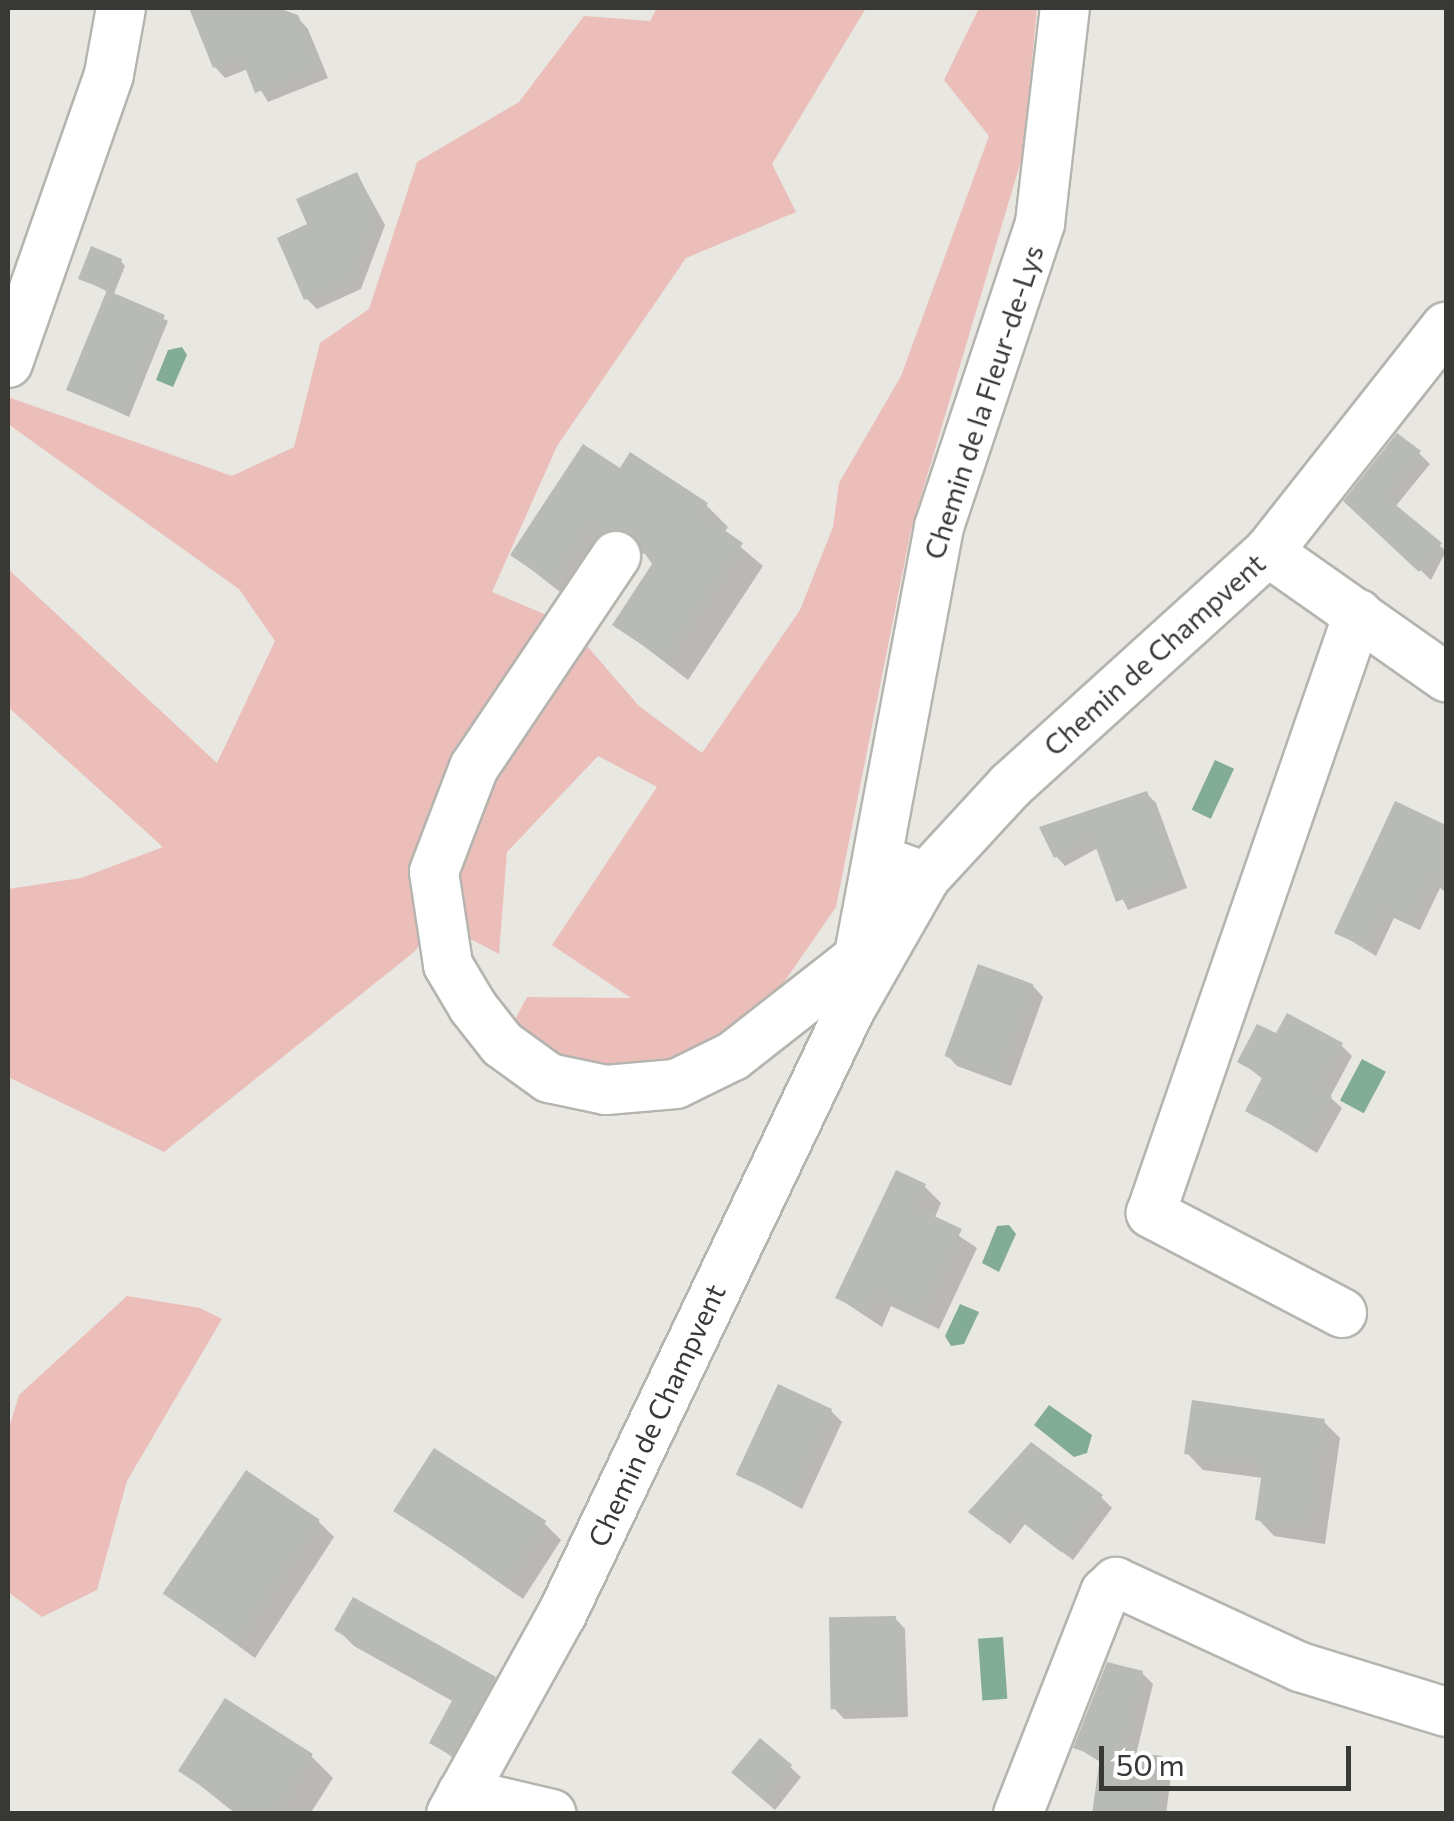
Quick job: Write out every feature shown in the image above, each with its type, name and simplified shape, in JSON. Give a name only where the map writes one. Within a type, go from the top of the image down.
[{"type":"street","points":[[8,363],[109,74],[120,8]]},
{"type":"street","name":"Chemin de la Fleur-de-Lys","points":[[880,853],[939,527],[1040,222],[1066,8]]},
{"type":"street","name":"Chemin de Champvent","points":[[456,1804],[562,1614],[850,1010],[926,878],[1011,784],[1268,552],[1446,327]]},
{"type":"street","points":[[1268,552],[1446,677]]},
{"type":"street","points":[[616,556],[474,767],[434,872],[448,965],[473,1007],[502,1044],[550,1078],[606,1090],[676,1084],[733,1056],[858,958]]},
{"type":"street","points":[[1342,1314],[1151,1213],[1358,614]]},
{"type":"street","points":[[880,853],[926,878]]},
{"type":"street","name":"Chemin de Champvent","points":[[850,1010],[880,853]]},
{"type":"street","points":[[1018,1814],[1104,1592],[1116,1582],[1300,1666],[1446,1712]]},
{"type":"street","points":[[456,1804],[552,1814]]},
{"type":"shaded area","points":[[657,8],[866,8],[772,164],[796,212],[686,258],[557,446],[492,592],[568,624],[639,706],[702,753],[800,610],[833,527],[839,483],[901,376],[989,136],[944,80],[979,8],[1037,8],[1023,154],[911,530],[836,907],[733,1056],[676,1084],[502,1044],[527,997],[631,998],[552,945],[657,787],[598,756],[507,852],[499,954],[438,922],[414,952],[164,1152],[8,1077],[8,889],[81,878],[163,847],[8,707],[8,569],[217,763],[275,641],[239,589],[8,424],[8,397],[232,476],[294,447],[320,343],[369,309],[417,162],[519,102],[584,16],[650,21]]},
{"type":"shaded area","points":[[182,347],[187,355],[173,387],[156,380],[168,350]]},
{"type":"shaded area","points":[[1215,760],[1234,769],[1211,819],[1192,810]]},
{"type":"shaded area","points":[[1362,1059],[1386,1072],[1364,1113],[1340,1100]]},
{"type":"shaded area","points":[[1009,1225],[1016,1234],[999,1272],[982,1263],[997,1226]]},
{"type":"shaded area","points":[[127,1296],[200,1308],[222,1319],[127,1481],[97,1590],[42,1617],[8,1592],[8,1431],[19,1395]]},
{"type":"shaded area","points":[[960,1304],[979,1312],[964,1344],[951,1346],[945,1336]]},
{"type":"shaded area","points":[[1049,1405],[1092,1435],[1087,1453],[1074,1457],[1034,1425]]},
{"type":"shaded area","points":[[1003,1637],[1007,1699],[982,1701],[978,1639]]},
{"type":"building","points":[[189,8],[278,8],[298,15],[319,67],[255,93],[241,57],[213,68]]},
{"type":"building","points":[[357,172],[376,213],[351,279],[304,300],[277,238],[307,224],[296,199]]},
{"type":"building","points":[[91,246],[122,259],[109,291],[165,315],[124,414],[66,390],[107,290],[78,279]]},
{"type":"building","points":[[1397,433],[1421,451],[1385,496],[1442,543],[1419,572],[1343,501]]},
{"type":"building","points":[[583,444],[620,468],[630,452],[708,503],[701,514],[743,543],[665,660],[612,625],[652,564],[632,534],[603,532],[590,524],[551,583],[510,555]]},
{"type":"building","points":[[1147,791],[1179,878],[1116,902],[1092,837],[1054,858],[1039,827]]},
{"type":"building","points":[[1395,801],[1446,825],[1446,863],[1437,883],[1429,879],[1409,922],[1383,909],[1365,947],[1334,933]]},
{"type":"building","points":[[978,964],[1033,984],[1000,1076],[944,1056]]},
{"type":"building","points":[[1287,1013],[1343,1043],[1318,1088],[1332,1096],[1306,1144],[1245,1111],[1263,1076],[1237,1062],[1257,1024],[1276,1033]]},
{"type":"building","points":[[896,1170],[926,1184],[915,1207],[962,1229],[922,1314],[875,1292],[865,1312],[835,1298]]},
{"type":"building","points":[[778,1384],[832,1409],[790,1500],[736,1475]]},
{"type":"building","points":[[1192,1400],[1325,1419],[1309,1528],[1255,1520],[1263,1465],[1184,1454]]},
{"type":"building","points":[[1031,1442],[1103,1495],[1061,1552],[1013,1515],[998,1535],[968,1512]]},
{"type":"building","points":[[434,1448],[546,1521],[506,1584],[393,1511]]},
{"type":"building","points":[[246,1470],[320,1520],[236,1643],[163,1594]]},
{"type":"building","points":[[353,1597],[496,1677],[452,1756],[429,1743],[454,1697],[334,1630]]},
{"type":"building","points":[[896,1616],[898,1708],[831,1709],[829,1617]]},
{"type":"building","points":[[1107,1662],[1143,1671],[1124,1751],[1162,1756],[1154,1814],[1092,1814],[1100,1757],[1073,1748]]},
{"type":"building","points":[[225,1698],[313,1754],[275,1814],[245,1814],[178,1771]]},
{"type":"building","points":[[760,1738],[792,1765],[763,1799],[731,1772]]}]
